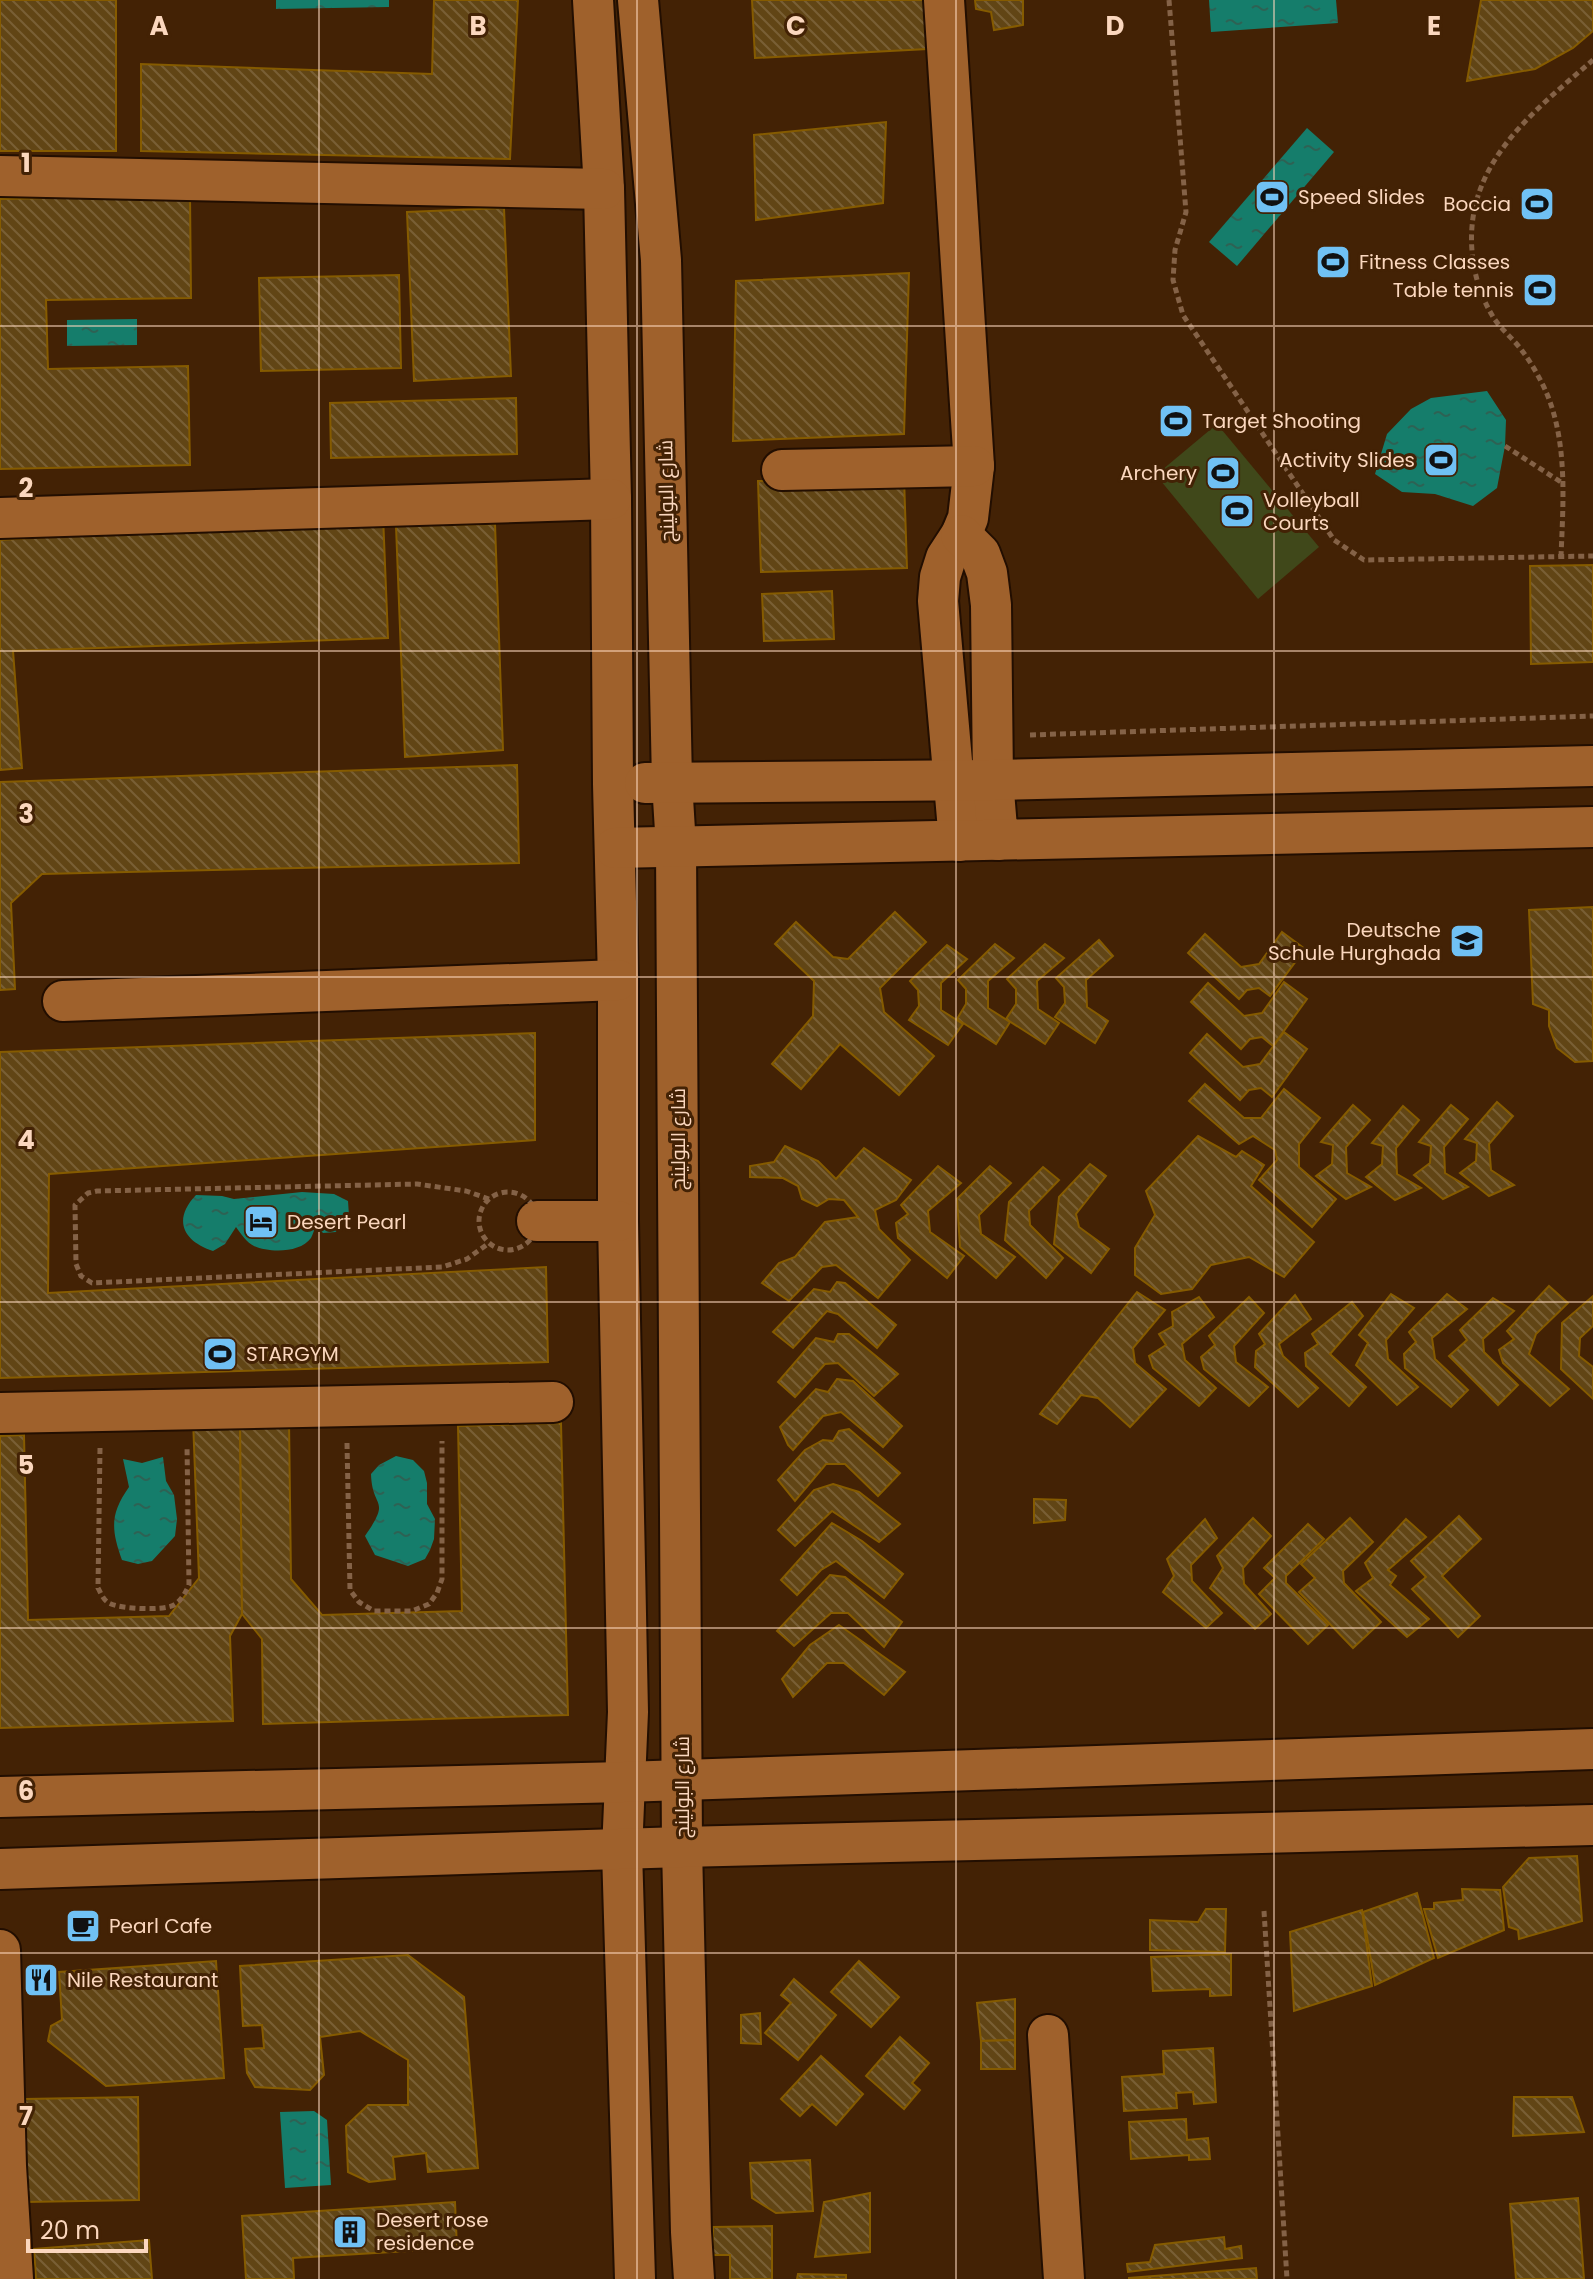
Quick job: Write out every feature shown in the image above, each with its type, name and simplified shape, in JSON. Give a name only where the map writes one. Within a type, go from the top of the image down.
[{"type":"street","points":[[593,0],[604,189],[611,499],[618,1221],[628,1712],[622,1851],[635,2279]]},
{"type":"street","name":"شارع البولينج","points":[[638,0],[661,260],[676,847],[682,1847],[694,2279]]},
{"type":"street","points":[[944,0],[974,466],[968,518],[946,558],[940,577],[938,601],[974,780],[978,841]]},
{"type":"street","points":[[0,176],[604,189]]},
{"type":"street","points":[[782,470],[974,466]]},
{"type":"street","points":[[0,518],[611,499]]},
{"type":"street","points":[[961,535],[980,554],[987,573],[991,605],[992,736],[974,780]]},
{"type":"street","points":[[613,784],[974,780],[1593,766]]},
{"type":"street","points":[[615,848],[1593,827]]},
{"type":"street","points":[[63,1001],[618,980]]},
{"type":"street","points":[[537,1221],[618,1221]]},
{"type":"street","points":[[0,1413],[553,1402]]},
{"type":"street","points":[[0,1797],[624,1782],[1593,1749]]},
{"type":"street","points":[[0,1869],[682,1847],[1593,1825]]},
{"type":"street","points":[[0,1950],[3,2167],[13,2279]]},
{"type":"street","points":[[1048,2035],[1064,2279]]},
{"type":"path","points":[[1169,0],[1186,212],[1175,250],[1173,280],[1183,315],[1334,540],[1364,560],[1593,556]]},
{"type":"path","points":[[1561,557],[1564,484],[1559,444],[1547,396],[1524,353],[1492,316],[1474,274],[1470,228],[1481,184],[1504,144],[1539,107],[1593,60]]},
{"type":"path","points":[[1505,446],[1564,484]]},
{"type":"path","points":[[992,736],[1593,716]]},
{"type":"path","points":[[489,1199],[466,1191],[417,1184],[97,1191],[88,1193],[75,1205],[76,1264],[81,1276],[92,1283],[442,1267],[467,1259],[489,1243]]},
{"type":"path","points":[[346,1406],[350,1590],[359,1602],[374,1611],[412,1611],[429,1604],[442,1579],[441,1404]]},
{"type":"path","points":[[100,1411],[98,1588],[110,1604],[163,1609],[184,1596],[189,1585],[186,1409]]},
{"type":"path","points":[[1264,1911],[1287,2279]]},
{"type":"green space","name":"Volleyball Courts","points":[[1217,424],[1319,547],[1258,599],[1156,475]]},
{"type":"water","points":[[276,0],[389,0],[389,7],[276,9]]},
{"type":"water","points":[[1209,0],[1336,0],[1338,23],[1211,32]]},
{"type":"water","name":"Speed Slides","points":[[1307,128],[1334,152],[1237,266],[1209,242]]},
{"type":"water","points":[[137,319],[137,345],[67,346],[67,320]]},
{"type":"water","name":"Activity Slides","points":[[1487,391],[1506,420],[1505,446],[1497,488],[1473,506],[1435,494],[1402,492],[1375,474],[1387,434],[1411,409],[1431,398]]},
{"type":"water","points":[[302,1192],[334,1194],[348,1201],[349,1216],[336,1232],[323,1233],[316,1225],[306,1243],[284,1250],[254,1246],[236,1227],[225,1244],[213,1251],[194,1241],[184,1228],[185,1212],[196,1195],[234,1199]]},
{"type":"water","points":[[396,1456],[413,1460],[424,1471],[427,1504],[435,1519],[434,1539],[425,1559],[408,1566],[375,1555],[365,1536],[379,1509],[371,1474],[379,1465]]},
{"type":"water","points":[[163,1457],[166,1481],[174,1495],[177,1519],[175,1536],[152,1561],[138,1564],[122,1560],[114,1522],[118,1505],[129,1487],[123,1459],[142,1463]]},
{"type":"water","points":[[314,2111],[327,2120],[331,2185],[285,2188],[280,2112]]},
{"type":"building","points":[[0,0],[116,0],[116,151],[0,151]]},
{"type":"building","points":[[434,0],[518,0],[510,159],[141,151],[141,64],[432,74]]},
{"type":"building","points":[[752,0],[924,0],[927,49],[755,58]]},
{"type":"building","points":[[975,0],[1023,0],[1023,25],[994,30],[991,12],[976,9]]},
{"type":"building","points":[[1481,0],[1593,0],[1593,31],[1573,48],[1535,69],[1467,81]]},
{"type":"building","points":[[886,122],[883,203],[756,220],[754,135]]},
{"type":"building","points":[[190,195],[191,298],[46,300],[48,369],[188,366],[190,465],[0,469],[0,199]]},
{"type":"building","points":[[504,208],[511,376],[414,381],[407,212]]},
{"type":"building","points":[[909,273],[904,434],[733,441],[736,281]]},
{"type":"building","points":[[399,275],[401,368],[261,371],[259,278]]},
{"type":"building","points":[[516,398],[517,454],[331,458],[330,403]]},
{"type":"building","points":[[904,477],[907,568],[761,572],[758,481]]},
{"type":"building","points":[[383,515],[388,638],[13,651],[22,768],[0,770],[0,540]]},
{"type":"building","points":[[495,524],[503,750],[405,757],[396,526]]},
{"type":"building","points":[[1593,565],[1593,662],[1531,664],[1530,566]]},
{"type":"building","points":[[832,591],[834,639],[764,641],[762,594]]},
{"type":"building","points":[[517,765],[519,863],[42,874],[11,903],[15,989],[0,990],[0,782]]},
{"type":"building","points":[[1593,907],[1593,1061],[1575,1062],[1557,1048],[1549,1026],[1549,1010],[1533,1004],[1529,910]]},
{"type":"building","points":[[895,912],[926,942],[880,988],[884,1012],[934,1056],[899,1095],[840,1044],[801,1089],[772,1064],[813,1016],[814,981],[775,944],[796,922],[833,957],[848,959]]},
{"type":"building","points":[[1282,932],[1305,949],[1270,996],[1259,988],[1247,990],[1239,999],[1188,953],[1205,934],[1241,967],[1259,964]]},
{"type":"building","points":[[1099,940],[1113,956],[1086,980],[1087,1007],[1108,1021],[1095,1043],[1055,1017],[1065,1003],[1064,987],[1056,978]]},
{"type":"building","points":[[995,944],[1014,958],[988,981],[988,1008],[1010,1022],[996,1044],[957,1019],[966,1004],[966,989],[958,980]]},
{"type":"building","points":[[1045,944],[1064,958],[1037,981],[1038,1009],[1059,1023],[1045,1044],[1006,1019],[1016,1004],[1016,989],[1007,979]]},
{"type":"building","points":[[947,945],[967,959],[941,983],[941,1010],[963,1024],[948,1045],[909,1020],[919,1006],[918,990],[910,981]]},
{"type":"building","points":[[1284,982],[1307,999],[1273,1046],[1262,1037],[1250,1039],[1241,1049],[1191,1002],[1208,983],[1244,1016],[1262,1013]]},
{"type":"building","points":[[1284,1032],[1307,1049],[1272,1097],[1261,1088],[1249,1090],[1240,1100],[1190,1053],[1207,1034],[1243,1067],[1260,1064]]},
{"type":"building","name":"Desert Pearl","points":[[535,1033],[535,1140],[49,1174],[48,1293],[546,1267],[548,1362],[0,1378],[0,1052]]},
{"type":"building","points":[[1205,1084],[1244,1118],[1261,1118],[1284,1089],[1320,1118],[1299,1144],[1299,1167],[1336,1199],[1312,1227],[1259,1180],[1277,1160],[1275,1150],[1253,1136],[1239,1144],[1189,1101]]},
{"type":"building","points":[[1497,1102],[1513,1116],[1489,1144],[1491,1170],[1514,1185],[1489,1196],[1460,1173],[1476,1161],[1477,1143],[1465,1139]]},
{"type":"building","points":[[1353,1105],[1370,1120],[1346,1147],[1347,1173],[1371,1187],[1346,1199],[1316,1176],[1332,1164],[1333,1145],[1321,1142]]},
{"type":"building","points":[[1451,1105],[1468,1119],[1444,1147],[1445,1173],[1468,1187],[1443,1199],[1414,1175],[1430,1163],[1431,1146],[1419,1142]]},
{"type":"building","points":[[1403,1106],[1419,1120],[1396,1148],[1397,1174],[1421,1188],[1395,1200],[1366,1177],[1382,1164],[1383,1146],[1372,1143]]},
{"type":"building","points":[[1198,1136],[1236,1157],[1242,1151],[1264,1165],[1251,1186],[1314,1242],[1284,1277],[1249,1257],[1211,1265],[1192,1289],[1161,1294],[1135,1275],[1135,1248],[1155,1215],[1146,1191]]},
{"type":"building","points":[[785,1146],[818,1161],[836,1179],[864,1148],[911,1180],[896,1200],[875,1210],[879,1229],[910,1260],[878,1298],[836,1265],[822,1267],[789,1301],[762,1283],[779,1263],[795,1257],[825,1222],[858,1217],[844,1200],[829,1199],[817,1206],[802,1199],[798,1186],[783,1178],[750,1177],[750,1166],[774,1162]]},
{"type":"building","points":[[1090,1164],[1106,1176],[1076,1214],[1079,1227],[1109,1249],[1091,1273],[1054,1244],[1059,1197]]},
{"type":"building","points":[[938,1166],[961,1183],[928,1211],[930,1232],[964,1256],[947,1278],[898,1238],[896,1223],[908,1214],[901,1205]]},
{"type":"building","points":[[990,1166],[1011,1183],[979,1215],[981,1234],[1015,1257],[996,1278],[960,1247],[957,1199]]},
{"type":"building","points":[[1043,1167],[1059,1180],[1029,1211],[1030,1225],[1063,1258],[1046,1278],[1005,1240],[1009,1202]]},
{"type":"building","points":[[837,1282],[845,1283],[896,1325],[877,1348],[838,1314],[827,1311],[793,1348],[773,1332],[814,1289],[830,1292]]},
{"type":"building","points":[[1549,1286],[1568,1303],[1536,1334],[1529,1354],[1569,1389],[1550,1406],[1503,1363],[1499,1350],[1514,1339],[1507,1331]]},
{"type":"building","points":[[1137,1292],[1165,1310],[1133,1348],[1135,1363],[1166,1389],[1130,1427],[1098,1398],[1081,1395],[1057,1424],[1040,1414]]},
{"type":"building","points":[[1391,1294],[1414,1308],[1386,1340],[1388,1359],[1418,1387],[1397,1405],[1356,1365],[1368,1343],[1359,1335]]},
{"type":"building","points":[[1447,1294],[1467,1309],[1432,1338],[1435,1359],[1468,1390],[1451,1407],[1405,1368],[1404,1354],[1416,1342],[1409,1332]]},
{"type":"building","points":[[1295,1295],[1311,1319],[1279,1344],[1283,1356],[1318,1388],[1298,1407],[1255,1367],[1256,1351],[1265,1344],[1259,1334]]},
{"type":"building","points":[[1593,1296],[1593,1326],[1580,1338],[1579,1356],[1593,1367],[1593,1399],[1561,1369],[1562,1323]]},
{"type":"building","points":[[1199,1297],[1214,1317],[1182,1344],[1185,1360],[1216,1388],[1199,1406],[1153,1368],[1149,1356],[1166,1345],[1159,1334],[1173,1326],[1172,1312]]},
{"type":"building","points":[[1249,1297],[1264,1313],[1234,1346],[1236,1362],[1268,1387],[1249,1406],[1204,1369],[1201,1357],[1215,1345],[1209,1336]]},
{"type":"building","points":[[1493,1298],[1514,1311],[1483,1339],[1484,1352],[1518,1385],[1498,1405],[1449,1356],[1467,1340],[1460,1330]]},
{"type":"building","points":[[1352,1302],[1363,1316],[1330,1354],[1366,1387],[1349,1406],[1306,1366],[1305,1353],[1318,1344],[1312,1334]]},
{"type":"building","points":[[838,1334],[849,1334],[898,1374],[874,1396],[838,1363],[825,1364],[795,1397],[778,1382],[816,1338],[834,1342]]},
{"type":"building","points":[[837,1379],[853,1381],[902,1426],[883,1447],[841,1412],[823,1416],[793,1450],[780,1427],[816,1389],[828,1392]]},
{"type":"building","points":[[193,1419],[240,1420],[242,1614],[230,1636],[233,1721],[0,1728],[0,1436],[24,1435],[28,1620],[169,1616],[199,1578]]},
{"type":"building","points":[[240,1420],[289,1420],[291,1579],[322,1615],[462,1611],[458,1426],[561,1423],[568,1715],[263,1724],[262,1639],[242,1614]]},
{"type":"building","points":[[849,1429],[900,1473],[878,1496],[845,1464],[826,1464],[795,1501],[778,1480],[805,1450],[823,1440],[833,1441],[839,1431]]},
{"type":"building","points":[[833,1484],[859,1492],[900,1524],[879,1542],[832,1511],[795,1546],[778,1530],[814,1490]]},
{"type":"building","points":[[1034,1499],[1066,1500],[1065,1520],[1034,1523]]},
{"type":"building","points":[[1459,1516],[1481,1539],[1442,1576],[1480,1616],[1458,1637],[1412,1589],[1426,1577],[1411,1561]]},
{"type":"building","points":[[1253,1518],[1271,1536],[1243,1568],[1244,1584],[1271,1614],[1255,1629],[1210,1588],[1223,1568],[1217,1556]]},
{"type":"building","points":[[1350,1518],[1373,1542],[1343,1571],[1344,1583],[1381,1622],[1353,1648],[1299,1592],[1315,1578],[1301,1564]]},
{"type":"building","points":[[1205,1519],[1217,1538],[1191,1565],[1192,1581],[1222,1613],[1206,1628],[1163,1592],[1174,1576],[1167,1559]]},
{"type":"building","points":[[1406,1519],[1426,1537],[1388,1570],[1396,1576],[1390,1585],[1429,1619],[1407,1637],[1356,1591],[1373,1578],[1365,1563]]},
{"type":"building","points":[[832,1523],[862,1541],[903,1574],[884,1598],[836,1561],[821,1570],[797,1595],[781,1580]]},
{"type":"building","points":[[1308,1524],[1324,1539],[1286,1576],[1286,1583],[1328,1625],[1308,1644],[1259,1594],[1275,1578],[1264,1568]]},
{"type":"building","points":[[830,1575],[845,1577],[902,1622],[884,1647],[848,1613],[831,1613],[794,1646],[777,1631]]},
{"type":"building","points":[[839,1625],[905,1672],[884,1695],[844,1663],[827,1663],[793,1697],[782,1679],[810,1645]]},
{"type":"building","points":[[1577,1856],[1582,1921],[1519,1939],[1518,1930],[1509,1927],[1503,1887],[1529,1858]]},
{"type":"building","points":[[1462,1889],[1500,1890],[1504,1930],[1438,1958],[1424,1909],[1434,1909],[1434,1903],[1463,1900]]},
{"type":"building","points":[[1417,1893],[1434,1958],[1375,1985],[1363,1912]]},
{"type":"building","points":[[1206,1909],[1226,1909],[1225,1952],[1150,1950],[1150,1920],[1198,1922]]},
{"type":"building","points":[[1362,1910],[1372,1986],[1294,2011],[1290,1932]]},
{"type":"building","points":[[1231,1954],[1231,1995],[1210,1996],[1210,1989],[1153,1991],[1151,1957]]},
{"type":"building","points":[[408,1955],[464,1997],[478,2168],[428,2172],[426,2153],[393,2157],[395,2179],[369,2182],[348,2172],[346,2126],[368,2105],[408,2105],[408,2060],[360,2031],[320,2037],[324,2075],[310,2090],[255,2087],[247,2073],[245,2049],[264,2048],[262,2025],[243,2026],[240,1966]]},
{"type":"building","points":[[216,1961],[224,2078],[106,2086],[48,2041],[51,2026],[62,2020],[59,1972]]},
{"type":"building","points":[[859,1961],[899,1997],[871,2027],[831,1992]]},
{"type":"building","points":[[794,1979],[836,2015],[798,2060],[765,2033],[791,2003],[781,1995]]},
{"type":"building","points":[[1015,1999],[1015,2040],[981,2041],[977,2003]]},
{"type":"building","points":[[760,2013],[761,2044],[741,2043],[741,2015]]},
{"type":"building","points":[[900,2037],[929,2063],[912,2083],[920,2090],[904,2109],[866,2076]]},
{"type":"building","points":[[1015,2040],[1015,2069],[981,2069],[981,2041]]},
{"type":"building","points":[[1213,2048],[1216,2102],[1194,2104],[1193,2092],[1176,2093],[1177,2108],[1124,2111],[1122,2077],[1164,2074],[1163,2051]]},
{"type":"building","points":[[821,2056],[863,2094],[836,2125],[812,2104],[800,2116],[781,2099]]},
{"type":"building","points":[[138,2097],[139,2200],[26,2202],[25,2099]]},
{"type":"building","points":[[1514,2097],[1572,2097],[1584,2132],[1513,2136]]},
{"type":"building","points":[[1186,2119],[1187,2140],[1208,2138],[1210,2159],[1189,2160],[1189,2155],[1131,2159],[1129,2122]]},
{"type":"building","points":[[810,2160],[813,2211],[776,2213],[752,2198],[750,2163]]},
{"type":"building","points":[[870,2193],[870,2252],[815,2257],[824,2202]]},
{"type":"building","points":[[1578,2198],[1584,2279],[1516,2279],[1510,2204]]},
{"type":"building","name":"Desert rose residence","points":[[455,2202],[457,2248],[293,2258],[294,2279],[246,2279],[242,2216]]},
{"type":"building","points":[[772,2226],[772,2279],[730,2279],[730,2255],[713,2255],[713,2227]]},
{"type":"building","points":[[1224,2237],[1225,2249],[1241,2246],[1242,2258],[1128,2272],[1127,2264],[1150,2262],[1155,2245]]},
{"type":"building","points":[[149,2240],[152,2279],[36,2279],[34,2249]]},
{"type":"building","points":[[1256,2268],[1257,2279],[1129,2279],[1129,2278]]},
{"type":"building","points":[[798,2274],[846,2275],[846,2279],[797,2279]]},
{"type":"place","name":"Speed Slides","points":[[1272,197]]},
{"type":"place","name":"Boccia","points":[[1537,204]]},
{"type":"place","name":"Fitness Classes","points":[[1333,262]]},
{"type":"place","name":"Table tennis","points":[[1540,290]]},
{"type":"place","name":"Target Shooting","points":[[1176,421]]},
{"type":"place","name":"Activity Slides","points":[[1441,460]]},
{"type":"place","name":"Archery","points":[[1223,473]]},
{"type":"place","name":"Volleyball Courts","points":[[1237,511]]},
{"type":"place","name":"Deutsche Schule Hurghada","points":[[1467,941]]},
{"type":"place","name":"Desert Pearl","points":[[261,1222]]},
{"type":"place","name":"STARGYM","points":[[220,1354]]},
{"type":"place","name":"Pearl Cafe","points":[[83,1926]]},
{"type":"place","name":"Nile Restaurant","points":[[41,1980]]},
{"type":"place","name":"Desert rose residence","points":[[350,2232]]}]
